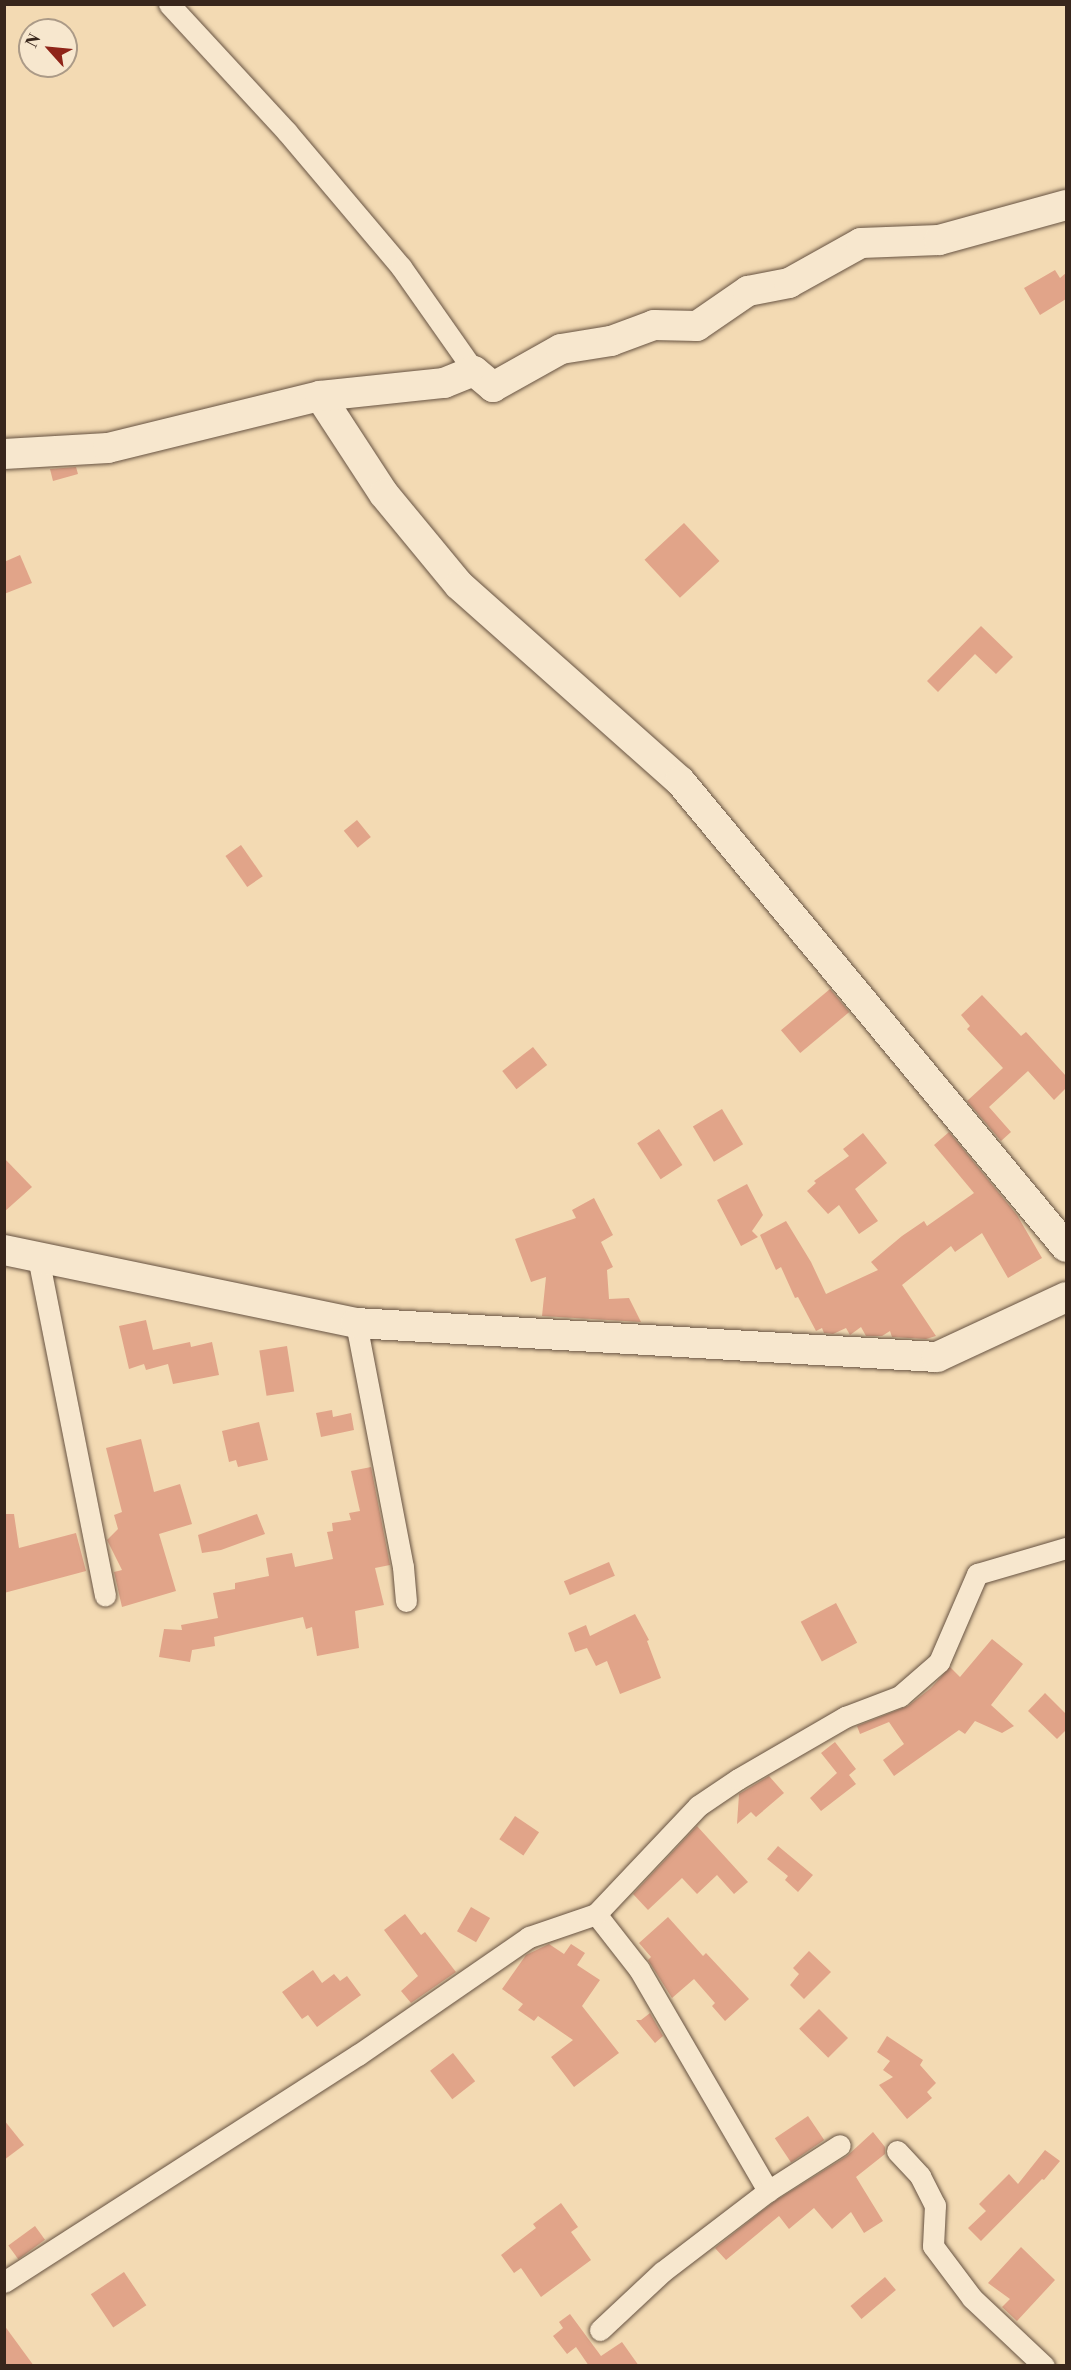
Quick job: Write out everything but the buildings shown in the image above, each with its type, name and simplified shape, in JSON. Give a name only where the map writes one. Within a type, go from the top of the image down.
[{"type":"street","points":[[170,4],[287,132],[401,267],[474,371],[493,387],[561,349],[611,341],[654,325],[697,326],[748,291],[789,284],[861,243],[939,240],[1066,205]]},
{"type":"street","points":[[4,454],[108,448],[320,396],[444,383],[474,371]]},
{"type":"street","points":[[320,396],[384,494],[459,585],[680,782],[1066,1247]]},
{"type":"street","points":[[4,1251],[356,1323],[937,1357],[1066,1297]]},
{"type":"street","points":[[38,1257],[105,1595]]},
{"type":"street","points":[[356,1323],[403,1567],[406,1600]]},
{"type":"street","points":[[4,2282],[358,2055],[529,1937],[596,1914],[698,1806],[738,1779],[845,1717],[900,1696],[939,1662],[977,1574],[1066,1548]]},
{"type":"street","points":[[596,1914],[639,1969],[768,2191]]},
{"type":"street","points":[[600,2330],[662,2272],[768,2191],[840,2145]]},
{"type":"street","points":[[897,2151],[920,2176],[935,2205],[933,2246],[972,2298],[1044,2366]]}]
